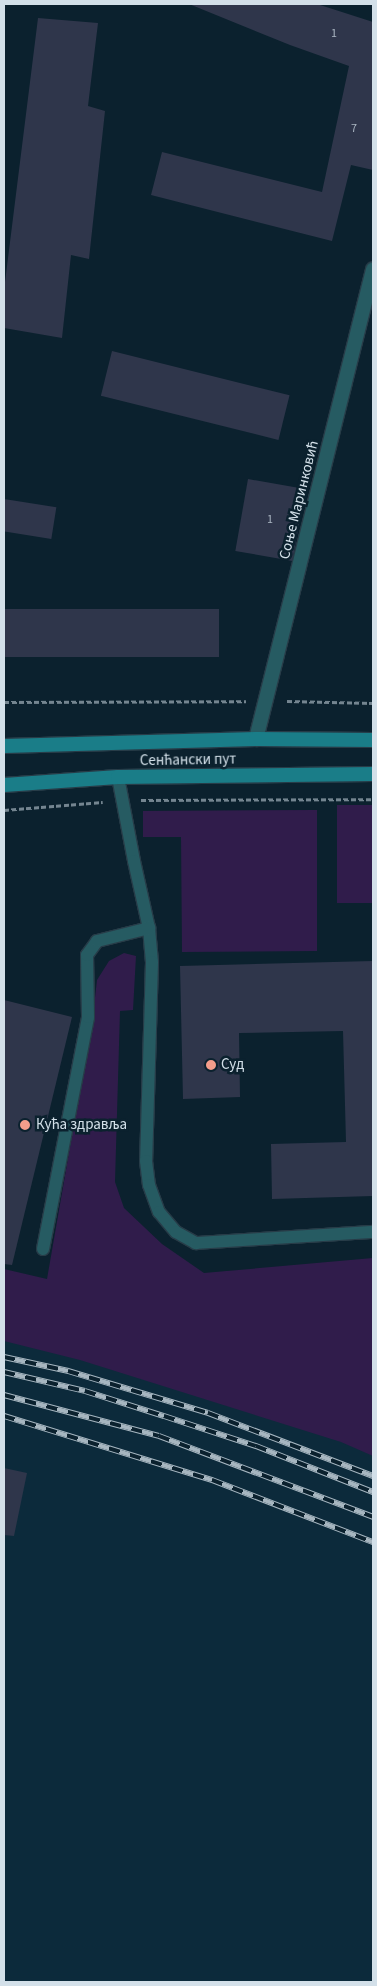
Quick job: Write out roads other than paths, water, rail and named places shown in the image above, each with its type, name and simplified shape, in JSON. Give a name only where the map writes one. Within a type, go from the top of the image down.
[{"type":"main road","name":"Сенћански пут","points":[[4,746],[256,739],[373,740]]},
{"type":"main road","name":"Сенћански пут","points":[[4,785],[118,777],[373,774]]},
{"type":"street","name":"Соње Маринковић","points":[[256,739],[373,269]]},
{"type":"lane","points":[[118,777],[149,928],[152,962],[146,1161],[149,1185],[159,1212],[176,1232],[196,1243],[373,1232]]},
{"type":"lane","points":[[43,1249],[88,1017],[87,955],[97,940],[149,928]]},
{"type":"railway","points":[[4,1357],[68,1371],[208,1413],[373,1476]]},
{"type":"railway","points":[[4,1372],[85,1391],[164,1416],[256,1446],[373,1492]]},
{"type":"railway","points":[[4,1395],[159,1436],[373,1517]]},
{"type":"railway","points":[[4,1416],[212,1480],[373,1542]]},
{"type":"place","name":"Суд","points":[[211,1065]]},
{"type":"place","name":"Кућа здравља","points":[[25,1125]]}]
